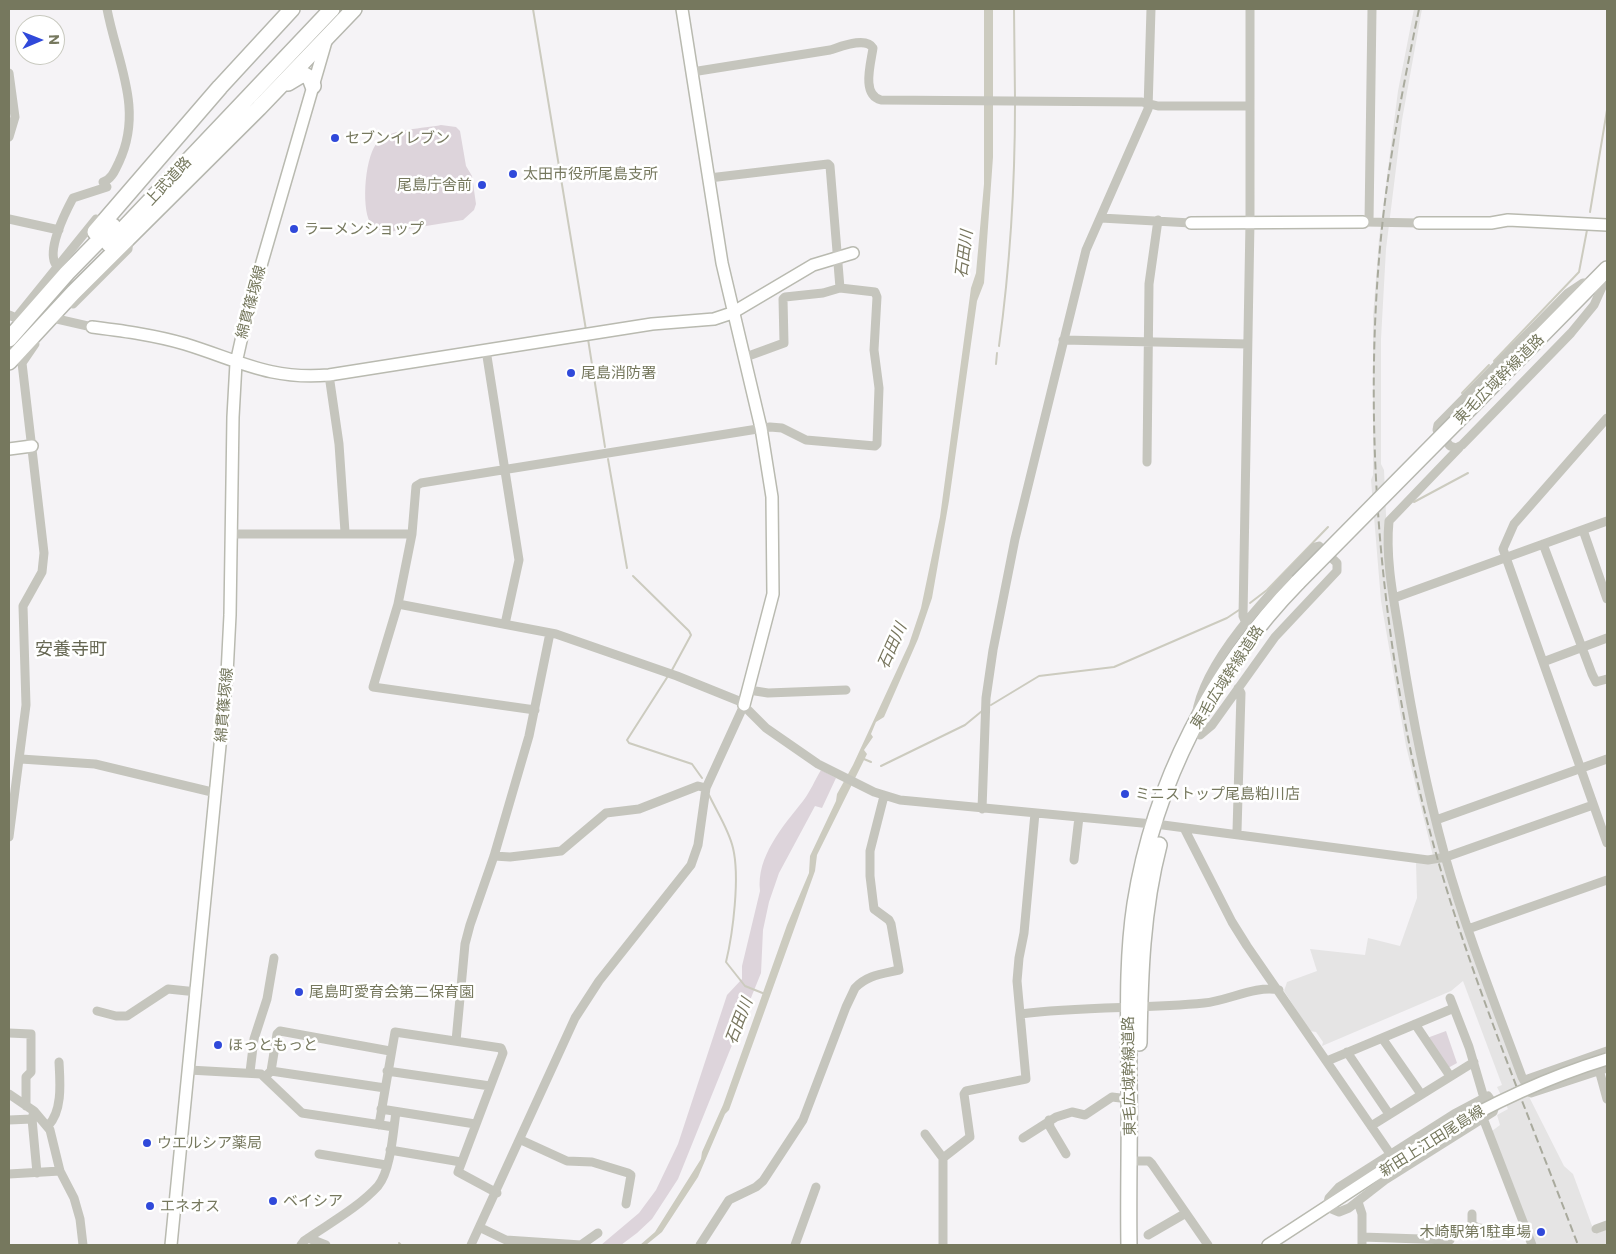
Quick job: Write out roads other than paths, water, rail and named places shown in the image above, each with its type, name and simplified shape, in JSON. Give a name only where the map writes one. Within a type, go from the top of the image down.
[{"type":"highway","name":"上武道路","points":[[9,339],[67,273],[318,9]]},
{"type":"highway","name":"上武道路","points":[[9,356],[76,279],[334,9]]},
{"type":"highway","points":[[9,362],[129,238],[260,108],[354,9]]},
{"type":"highway","points":[[9,339],[35,303],[106,219],[220,87],[290,11]]},
{"type":"highway","points":[[260,108],[299,75],[307,76],[313,86]]},
{"type":"highway","name":"東毛広域幹線道路","points":[[1144,1240],[1137,1161],[1134,1008],[1130,948],[1135,906],[1158,825],[1181,776],[1211,695],[1251,635],[1601,283],[1607,269]]},
{"type":"highway","name":"東毛広域幹線道路","points":[[1129,1245],[1129,1055],[1134,1008]]},
{"type":"street","points":[[57,266],[51,256],[59,230],[73,198],[107,187],[103,182],[115,172],[130,132],[130,106],[108,9]]},
{"type":"street","name":"綿貫篠塚線","points":[[171,1245],[230,639],[233,403],[236,363],[247,314],[290,170],[334,9]]},
{"type":"street","name":"綿貫篠塚線","points":[[290,170],[297,157],[344,9]]},
{"type":"street","points":[[471,1245],[497,1193],[570,1027],[599,981],[674,889],[691,865],[698,844],[706,788],[744,706],[769,614],[774,580],[772,497],[761,428],[732,313],[682,9]]},
{"type":"street","points":[[982,809],[986,698],[993,650],[1015,539],[1086,250],[1150,104],[1151,9]]},
{"type":"street","points":[[1246,623],[1243,616],[1250,222],[1250,9]]},
{"type":"street","points":[[1366,222],[1372,9]]},
{"type":"street","points":[[692,72],[830,50],[847,44],[867,44],[873,48],[870,90],[877,99],[892,101],[1142,102],[1158,106],[1249,106]]},
{"type":"street","points":[[9,72],[11,109],[14,122],[9,137]]},
{"type":"street","points":[[709,178],[828,164],[830,166],[840,288]]},
{"type":"street","points":[[9,315],[16,318],[99,217],[106,219]]},
{"type":"street","points":[[1101,218],[1191,223],[1491,223],[1508,220],[1607,225]]},
{"type":"street","points":[[9,219],[59,230]]},
{"type":"street","points":[[1146,462],[1149,284],[1158,220]]},
{"type":"street","points":[[9,837],[21,759],[26,706],[23,606],[42,572],[44,553],[22,363],[24,357],[57,319],[128,249],[129,238]]},
{"type":"street","points":[[57,319],[92,327],[167,339],[236,363],[287,376],[330,375],[652,324],[714,319],[732,313],[792,276],[837,256],[853,253]]},
{"type":"street","points":[[1461,446],[1450,446],[1437,430],[1438,425],[1568,293],[1583,283],[1601,283],[1594,306],[1571,333],[1389,521],[1394,598],[1412,711],[1436,820],[1468,929],[1525,1080],[1532,1094],[1603,1069]]},
{"type":"street","points":[[535,710],[372,687],[398,604],[412,534],[417,485],[761,428],[782,428],[811,441],[875,446],[877,444],[879,388],[874,350],[877,298],[874,292],[840,288],[823,293],[785,297],[783,299],[784,343],[743,358]]},
{"type":"street","points":[[1064,340],[1248,344]]},
{"type":"street","points":[[486,350],[520,560],[505,624]]},
{"type":"street","points":[[330,375],[339,444],[345,532]]},
{"type":"street","points":[[1607,418],[1514,524],[1503,549],[1607,843]]},
{"type":"street","points":[[9,449],[32,446]]},
{"type":"street","points":[[1394,598],[1607,521]]},
{"type":"street","points":[[1583,530],[1607,599]]},
{"type":"street","points":[[231,534],[345,532],[412,534]]},
{"type":"street","points":[[1543,544],[1581,648],[1596,682],[1607,679]]},
{"type":"street","points":[[1319,546],[1337,562],[1337,571],[1275,637],[1238,688],[1212,726],[1197,730],[1199,698],[1203,687],[1246,623],[1315,547],[1319,546]]},
{"type":"street","points":[[398,604],[550,633],[670,674],[739,701],[766,728],[818,764],[884,796],[900,800],[1035,814],[1079,816],[1184,828],[1414,860],[1446,857],[1593,805]]},
{"type":"street","points":[[456,1041],[465,944],[494,856],[535,710],[550,633]]},
{"type":"street","points":[[1543,662],[1607,638]]},
{"type":"street","points":[[1235,834],[1237,831],[1241,703],[1241,693],[1238,688]]},
{"type":"street","points":[[748,690],[768,693],[846,690]]},
{"type":"street","points":[[1436,820],[1607,758]]},
{"type":"street","points":[[21,759],[95,764],[216,793]]},
{"type":"street","points":[[494,856],[510,857],[561,851],[606,813],[632,811],[698,786],[706,788]]},
{"type":"street","points":[[700,1245],[728,1200],[756,1187],[763,1181],[797,1132],[855,988],[862,980],[899,970],[891,924],[889,920],[877,913],[872,901],[870,850],[884,796]]},
{"type":"street","points":[[943,1158],[970,1136],[964,1094],[966,1091],[1026,1079],[1017,982],[1018,958],[1024,933],[1035,814]]},
{"type":"street","points":[[1074,860],[1079,816]]},
{"type":"street","points":[[1184,828],[1232,922],[1391,1155]]},
{"type":"street","points":[[1468,929],[1607,880]]},
{"type":"street","points":[[250,1072],[254,1039],[267,999],[274,958]]},
{"type":"street","points":[[98,1011],[116,1016],[127,1016],[168,989],[196,992]]},
{"type":"street","points":[[1020,1014],[1060,1009],[1134,1008],[1207,1003],[1249,993],[1279,990]]},
{"type":"street","points":[[1450,998],[1474,1062],[1484,1098]]},
{"type":"street","points":[[1327,1061],[1454,1008]]},
{"type":"street","points":[[1415,1024],[1450,1076]]},
{"type":"street","points":[[268,1074],[277,1034],[280,1031],[390,1051]]},
{"type":"street","points":[[379,1125],[390,1051],[395,1032],[503,1050],[504,1054],[458,1172],[497,1193]]},
{"type":"street","points":[[9,1033],[31,1034],[31,1072],[26,1077],[37,1173]]},
{"type":"street","points":[[1382,1038],[1421,1094]]},
{"type":"street","points":[[1525,1080],[1607,1051]]},
{"type":"street","points":[[1347,1052],[1389,1114]]},
{"type":"street","points":[[1595,1055],[1603,1069],[1607,1099]]},
{"type":"street","name":"新田上江田尾島線","points":[[1268,1245],[1432,1138],[1482,1109],[1529,1086],[1607,1059]]},
{"type":"street","points":[[48,1126],[52,1120],[59,1096],[59,1062]]},
{"type":"street","points":[[1371,1126],[1474,1062]]},
{"type":"street","points":[[189,1070],[250,1072],[385,1088]]},
{"type":"street","points":[[387,1071],[490,1086]]},
{"type":"street","points":[[268,1074],[302,1113],[394,1128]]},
{"type":"street","points":[[9,1094],[48,1126],[60,1171],[74,1198],[84,1245]]},
{"type":"street","points":[[1023,1138],[1049,1120],[1070,1112],[1085,1115],[1112,1097],[1129,1099]]},
{"type":"street","points":[[1491,1097],[1495,1110],[1484,1118],[1385,1180],[1358,1202],[1339,1212],[1327,1207],[1331,1194],[1351,1179],[1454,1114],[1484,1098],[1491,1097]]},
{"type":"street","points":[[381,1109],[476,1124]]},
{"type":"street","points":[[9,1120],[30,1112]]},
{"type":"street","points":[[305,1242],[356,1205],[379,1185],[390,1150],[396,1112]]},
{"type":"street","points":[[1484,1118],[1532,1245]]},
{"type":"street","points":[[1049,1120],[1050,1127],[1066,1154]]},
{"type":"street","points":[[925,1134],[943,1158],[943,1245]]},
{"type":"street","points":[[521,1140],[567,1161],[592,1162],[630,1175],[626,1204]]},
{"type":"street","points":[[390,1150],[461,1162]]},
{"type":"street","points":[[319,1154],[386,1165]]},
{"type":"street","points":[[1137,1161],[1149,1161],[1208,1245]]},
{"type":"street","points":[[9,1174],[60,1171]]},
{"type":"street","points":[[795,1245],[816,1187]]},
{"type":"street","points":[[1358,1202],[1362,1214],[1362,1241],[1450,1240]]},
{"type":"street","points":[[1144,1240],[1186,1213]]},
{"type":"street","points":[[1472,1214],[1472,1224],[1479,1229],[1518,1229],[1525,1227]]},
{"type":"street","points":[[1596,1229],[1607,1225]]},
{"type":"street","points":[[481,1228],[506,1240],[582,1245],[598,1234]]},
{"type":"street","points":[[305,1242],[326,1245]]},
{"type":"waterway","points":[[533,9],[586,330]]},
{"type":"waterway","points":[[1014,9],[1015,99]]},
{"type":"waterway","points":[[999,346],[1011,225],[1015,104]]},
{"type":"waterway","points":[[1590,212],[1607,110]]},
{"type":"waterway","points":[[1494,361],[1579,272],[1587,230]]},
{"type":"waterway","points":[[588,339],[605,447]]},
{"type":"waterway","points":[[996,364],[997,353]]},
{"type":"waterway","points":[[1462,393],[1489,365]]},
{"type":"waterway","points":[[608,459],[627,568]]},
{"type":"waterway","points":[[1414,502],[1468,473]]},
{"type":"waterway","points":[[1250,603],[1267,590],[1328,527]]},
{"type":"waterway","points":[[633,576],[691,635],[672,670]]},
{"type":"waterway","points":[[991,705],[1039,676],[1114,667],[1227,618],[1239,610]]},
{"type":"waterway","points":[[668,676],[627,740],[629,743],[692,764],[702,778]]},
{"type":"waterway","points":[[881,766],[965,725],[982,711]]},
{"type":"waterway","points":[[864,759],[871,762]]},
{"type":"waterway","points":[[709,795],[729,835],[735,860],[735,905],[726,962],[745,986],[765,994]]},
{"type":"railway","points":[[1419,9],[1389,172],[1380,244],[1375,318],[1375,468],[1388,618],[1399,691],[1413,762],[1446,886],[1486,1007],[1578,1245]]},
{"type":"place","name":"セブンイレブン","points":[[335,138]]},
{"type":"place","name":"太田市役所尾島支所","points":[[513,174]]},
{"type":"place","name":"尾島庁舎前","points":[[482,185]]},
{"type":"place","name":"ラーメンショップ","points":[[294,229]]},
{"type":"place","name":"尾島消防署","points":[[571,373]]},
{"type":"place","name":"ミニストップ尾島粕川店","points":[[1125,794]]},
{"type":"place","name":"尾島町愛育会第二保育園","points":[[299,992]]},
{"type":"place","name":"ほっともっと","points":[[218,1045]]},
{"type":"place","name":"ウエルシア薬局","points":[[147,1143]]},
{"type":"place","name":"ベイシア","points":[[273,1201]]},
{"type":"place","name":"エネオス","points":[[150,1206]]},
{"type":"place","name":"木崎駅第1駐車場","points":[[1541,1232]]},
{"type":"district","name":"安養寺町","points":[[71,649]]},
{"type":"water label","name":"石田川","points":[[964,254]]},
{"type":"water label","name":"石田川","points":[[892,646]]},
{"type":"water label","name":"石田川","points":[[739,1021]]}]
